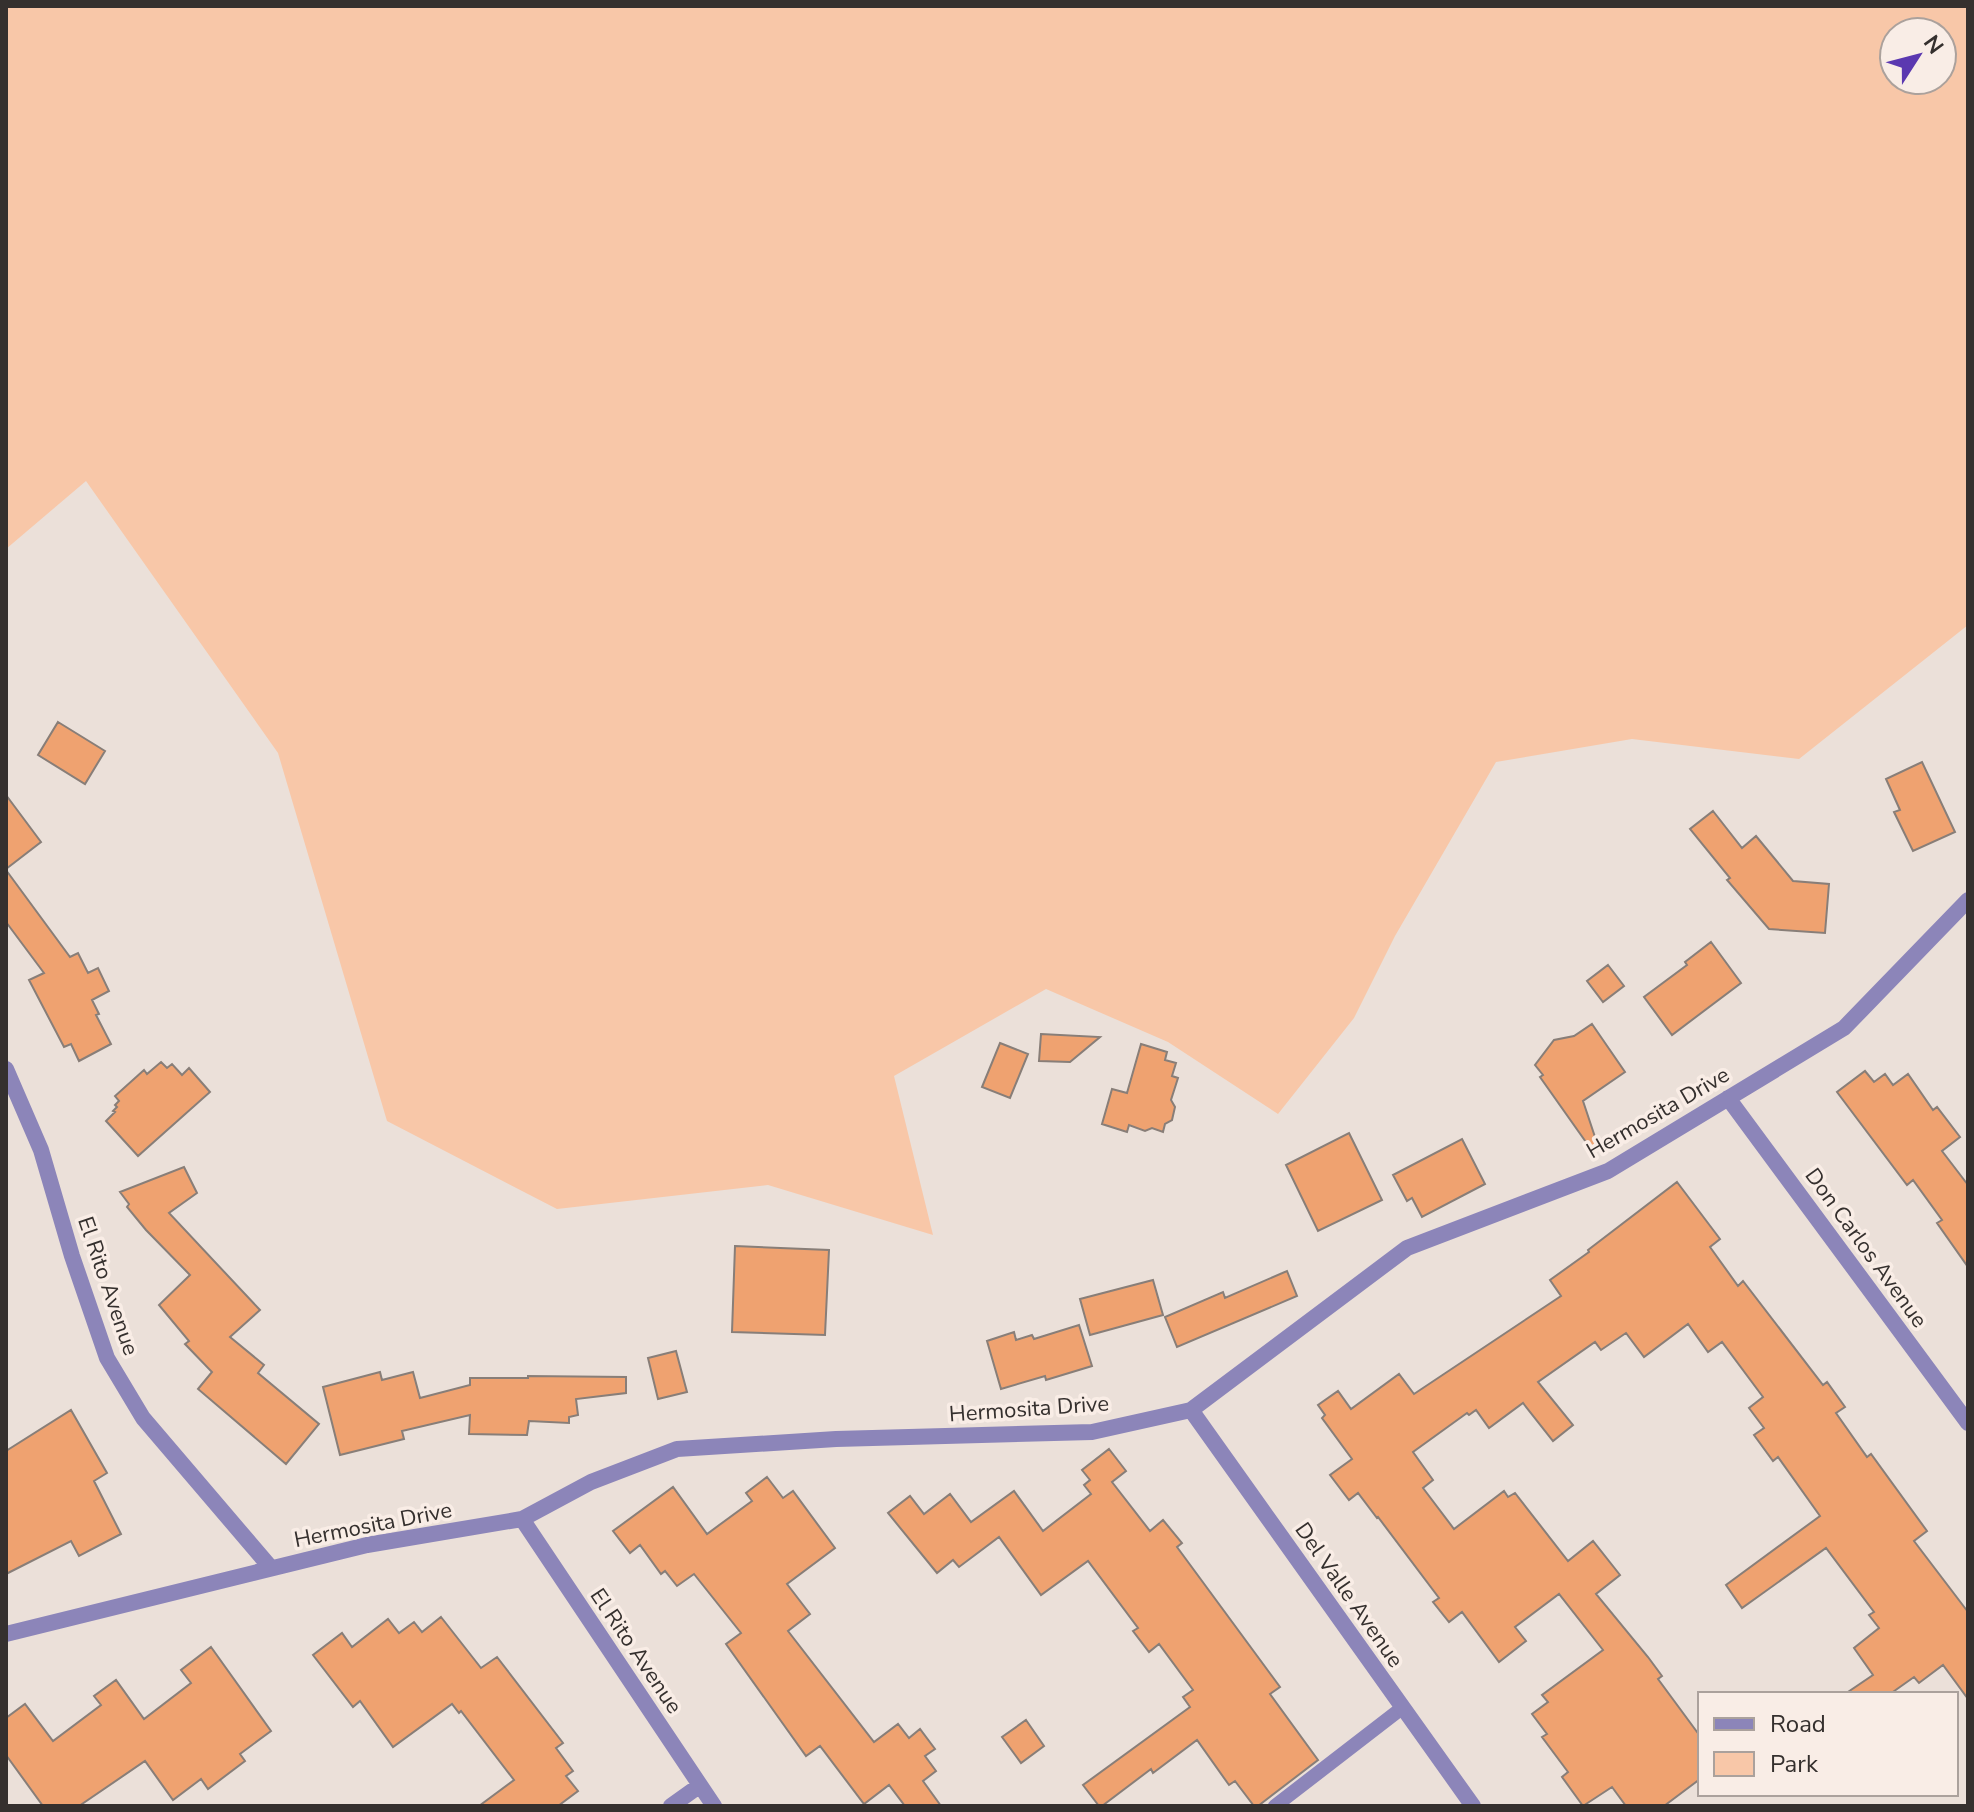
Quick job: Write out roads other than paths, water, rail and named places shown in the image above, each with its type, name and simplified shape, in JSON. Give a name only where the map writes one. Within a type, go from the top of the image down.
[{"type":"street","name":"Hermosita Drive","points":[[6,1634],[367,1545],[522,1519],[591,1482],[677,1449],[836,1439],[1092,1432],[1191,1410],[1407,1248],[1608,1171],[1844,1028],[1968,900]]},
{"type":"street","name":"El Rito Avenue","points":[[6,1069],[41,1150],[72,1256],[107,1358],[143,1418],[271,1568]]},
{"type":"street","name":"Don Carlos Avenue","points":[[1728,1098],[1968,1423]]},
{"type":"street","name":"Del Valle Avenue","points":[[1191,1410],[1473,1806]]},
{"type":"street","name":"El Rito Avenue","points":[[522,1519],[714,1806]]},
{"type":"street","points":[[671,1806],[699,1786]]},
{"type":"lane","points":[[1275,1806],[1402,1708]]}]
